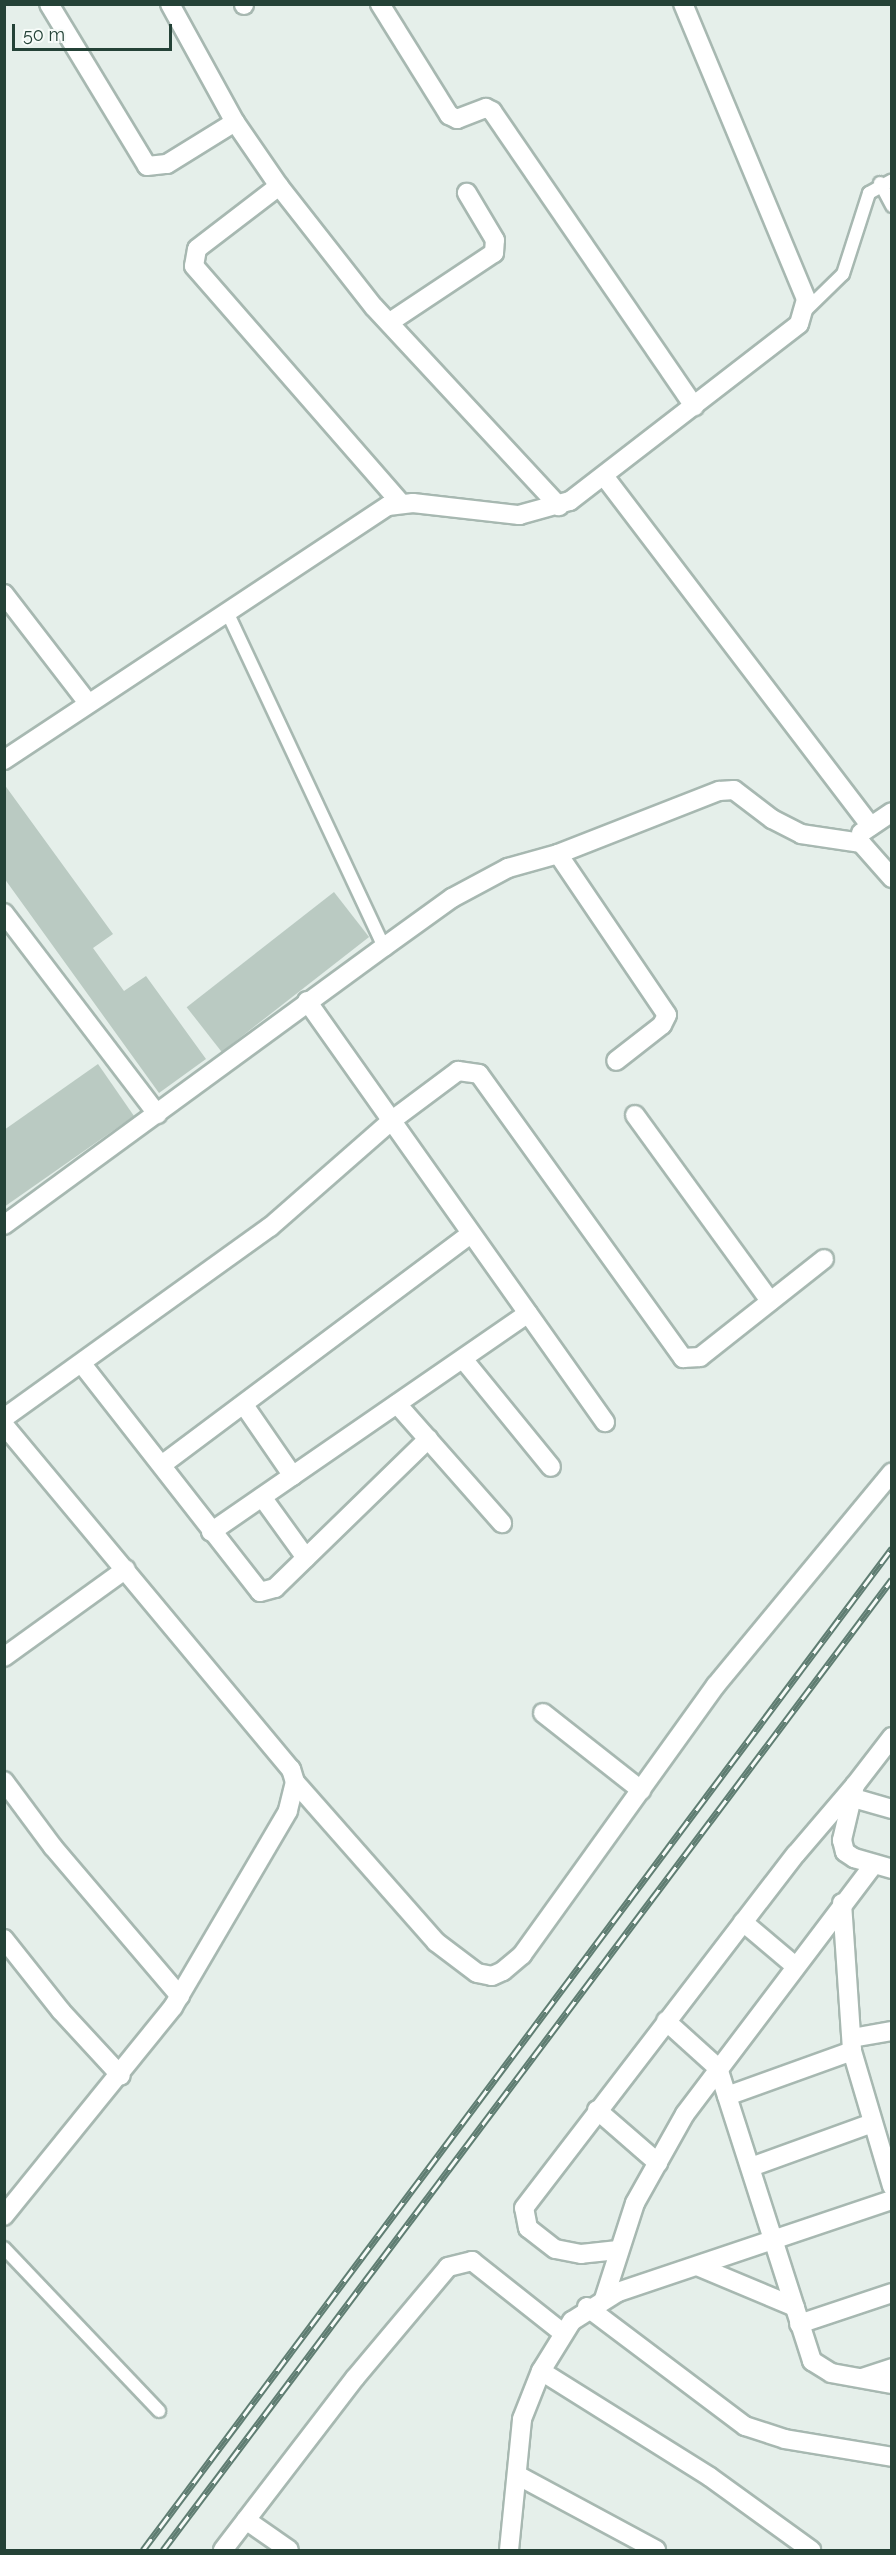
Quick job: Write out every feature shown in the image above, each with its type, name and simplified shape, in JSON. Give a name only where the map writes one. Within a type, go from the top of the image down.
[{"type":"street","points":[[48,4],[147,166],[167,164],[235,122]]},
{"type":"street","points":[[170,4],[235,122],[279,186],[390,322],[558,506]]},
{"type":"street","points":[[380,4],[449,115],[457,119],[486,108],[492,111],[694,406]]},
{"type":"street","points":[[4,760],[88,703],[228,614],[388,506],[401,503],[519,515],[558,506],[604,476],[798,324],[804,312],[806,299],[683,4]]},
{"type":"street","points":[[279,186],[198,249],[194,266],[401,503]]},
{"type":"street","points":[[390,322],[494,253],[495,240],[467,193]]},
{"type":"street","points":[[604,476],[871,826]]},
{"type":"street","points":[[4,594],[88,703]]},
{"type":"street","points":[[4,1225],[307,1001],[483,879],[558,854],[726,790],[744,794],[772,819],[801,834],[850,840],[868,849],[891,878]]},
{"type":"street","points":[[850,840],[891,812]]},
{"type":"street","points":[[558,854],[667,1015],[662,1025],[616,1061]]},
{"type":"street","points":[[4,913],[157,1114]]},
{"type":"street","points":[[307,1001],[605,1422]]},
{"type":"street","points":[[4,1418],[270,1227],[391,1121],[458,1071],[479,1074],[683,1358],[700,1357],[824,1258]]},
{"type":"street","points":[[635,1115],[770,1301]]},
{"type":"street","points":[[163,1464],[471,1234]]},
{"type":"street","points":[[211,1532],[528,1313]]},
{"type":"street","points":[[463,1359],[550,1467]]},
{"type":"street","points":[[82,1364],[163,1464],[211,1532],[260,1592],[275,1588],[428,1439]]},
{"type":"street","points":[[397,1404],[502,1523]]},
{"type":"street","points":[[244,1405],[293,1476]]},
{"type":"street","points":[[4,1425],[291,1769],[296,1782],[425,1931],[477,1973],[492,1976],[522,1955],[716,1685],[891,1472]]},
{"type":"street","points":[[262,1497],[306,1558]]},
{"type":"street","points":[[4,1657],[126,1569]]},
{"type":"street","points":[[543,1713],[640,1790]]},
{"type":"street","points":[[618,2250],[581,2254],[555,2249],[524,2219],[531,2196],[743,1922],[853,1791],[891,1737]]},
{"type":"street","points":[[4,1781],[53,1847],[180,1996]]},
{"type":"street","points":[[4,2216],[122,2076],[180,1996],[288,1811],[296,1782]]},
{"type":"street","points":[[853,1791],[891,1809]]},
{"type":"street","points":[[596,2303],[635,2203],[718,2068],[843,1903],[883,1866],[845,1852],[843,1822],[853,1791]]},
{"type":"street","points":[[843,1903],[852,2045],[870,2124],[891,2186]]},
{"type":"street","points":[[743,1922],[795,1966]]},
{"type":"street","points":[[4,1939],[61,2011],[122,2076]]},
{"type":"street","points":[[666,2021],[718,2068],[775,2239],[797,2316],[817,2367],[861,2379],[891,2384]]},
{"type":"street","points":[[727,2096],[891,2031]]},
{"type":"street","points":[[597,2110],[658,2163]]},
{"type":"street","points":[[751,2167],[870,2124]]},
{"type":"street","points":[[509,2550],[522,2419],[541,2371],[563,2333],[596,2303],[891,2200]]},
{"type":"street","points":[[223,2550],[355,2378],[448,2268],[472,2261],[563,2333]]},
{"type":"street","points":[[697,2266],[797,2316],[891,2293]]},
{"type":"street","points":[[596,2303],[745,2426],[785,2439],[891,2457]]},
{"type":"street","points":[[861,2379],[891,2368]]},
{"type":"street","points":[[541,2371],[710,2477],[811,2550]]},
{"type":"street","points":[[517,2475],[656,2550]]},
{"type":"street","points":[[246,2520],[289,2550]]},
{"type":"lane","points":[[804,312],[849,266],[864,202],[886,182]]},
{"type":"lane","points":[[886,182],[891,206]]},
{"type":"lane","points":[[228,614],[384,947]]},
{"type":"lane","points":[[4,2248],[159,2411]]},
{"type":"building","points":[[4,784],[113,934],[93,948],[124,991],[146,976],[206,1059],[159,1093],[4,878]]},
{"type":"building","points":[[334,892],[369,937],[222,1052],[187,1007]]},
{"type":"building","points":[[98,1064],[134,1116],[4,1207],[4,1130]]},
{"type":"railway","points":[[143,2550],[892,1548]]},
{"type":"railway","points":[[163,2550],[892,1579]]}]
